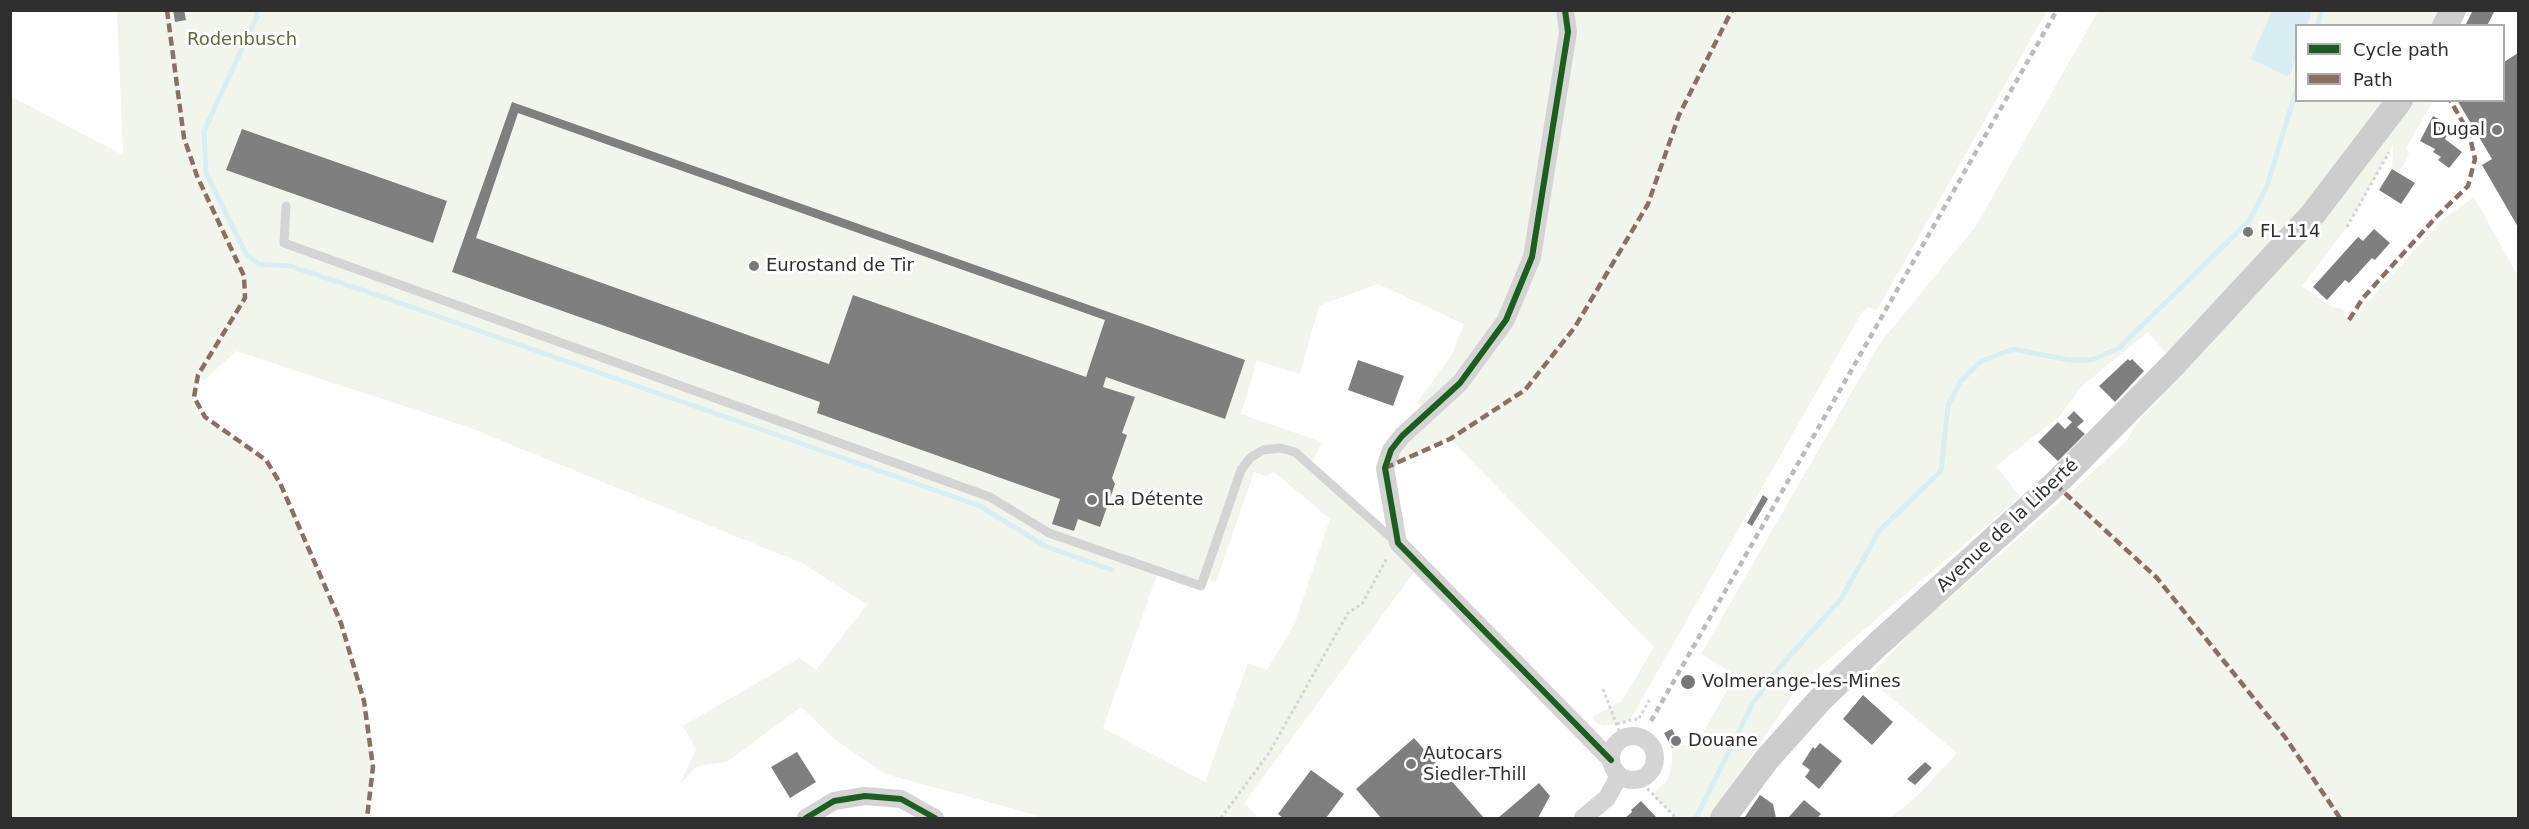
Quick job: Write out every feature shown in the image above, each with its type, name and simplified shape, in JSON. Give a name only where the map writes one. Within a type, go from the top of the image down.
[{"type":"main road","points":[[2446,24],[2453,10]]},
{"type":"main road","name":"Avenue de la Liberté","points":[[1723,819],[1767,759],[1819,701],[1877,645],[2055,484],[2175,363],[2295,235],[2337,185],[2399,102]]},
{"type":"street","points":[[1565,10],[1569,32],[1532,257],[1506,320],[1460,383],[1402,436],[1391,450],[1385,468],[1398,543],[1615,768],[1625,779],[1639,780],[1651,771],[1654,764],[1654,750],[1644,739],[1629,736],[1620,731],[1613,747],[1615,768],[1607,798],[1583,819]]},
{"type":"street","points":[[806,819],[834,801],[865,796],[902,799],[935,819]]},
{"type":"lane","points":[[286,206],[284,243],[990,497],[1049,533],[1201,586],[1241,470],[1250,458],[1263,450],[1280,448],[1295,452],[1398,543]]},
{"type":"path","points":[[2348,227],[2394,143]]},
{"type":"path","points":[[1221,819],[1269,753],[1348,613],[1362,604],[1398,543]]},
{"type":"path","points":[[1603,689],[1620,731],[1634,719],[1638,720],[1650,699]]},
{"type":"path","points":[[1639,780],[1676,819]]},
{"type":"green space","name":"Rodenbusch","points":[[117,10],[2047,11],[1877,310],[1869,307],[1862,312],[1630,720],[1604,726],[1595,722],[1592,717],[1622,701],[1654,647],[1450,439],[1385,468],[1429,413],[1417,403],[1452,354],[1464,324],[1378,284],[1319,306],[1300,374],[1257,361],[1241,414],[1322,442],[1311,465],[1420,564],[1244,803],[1257,815],[1253,818],[1041,818],[885,774],[833,738],[801,707],[727,762],[697,766],[680,784],[696,749],[683,726],[800,658],[816,670],[867,605],[804,564],[468,427],[236,351],[205,380],[198,376],[194,397],[205,417],[266,460],[280,484],[341,623],[364,701],[373,767],[367,818],[11,818],[10,96],[123,155]],"holes":[[[1254,472],[1267,476],[1274,472],[1330,519],[1294,625],[1267,670],[1248,663],[1205,782],[1103,728],[1158,572],[1201,586],[1204,578],[1216,582]]]},
{"type":"green space","points":[[2098,11],[2453,11],[2446,24],[2295,24],[2295,102],[2432,102],[2406,148],[2409,154],[2399,173],[2392,169],[2393,145],[2347,227],[2302,286],[2332,307],[2343,309],[2345,316],[2349,319],[2357,314],[2442,220],[2474,197],[2518,276],[2518,818],[1890,818],[1917,796],[1957,753],[1868,678],[1914,629],[2067,496],[2126,441],[2140,419],[2160,399],[2174,363],[2148,332],[2082,386],[2059,417],[1996,466],[2020,497],[1801,683],[1709,818],[1676,818],[1652,795],[1668,779],[1672,764],[1672,748],[1680,744],[1694,748],[1736,675],[1701,654],[1880,343],[1976,226]]},
{"type":"shaded area","points":[[2272,11],[2312,11],[2307,24],[2295,24],[2295,60],[2290,75],[2287,76],[2251,59]]},
{"type":"building","points":[[173,10],[184,10],[186,20],[175,22]]},
{"type":"building","points":[[2473,10],[2495,10],[2488,24],[2466,24]]},
{"type":"building","name":"Dugal","points":[[2518,53],[2518,227],[2482,165],[2492,159],[2458,102],[2505,102],[2505,61]]},
{"type":"building","points":[[512,102],[1245,360],[1225,419],[1106,377],[1103,387],[1135,397],[1122,433],[1127,435],[1112,478],[1115,484],[1100,527],[1078,519],[1074,531],[1052,524],[1060,499],[817,413],[820,402],[452,272]],"holes":[[[518,113],[1105,320],[1086,377],[853,295],[829,364],[476,238]]]},
{"type":"building","points":[[2433,116],[2446,123],[2443,130],[2448,133],[2445,139],[2462,152],[2449,168],[2438,160],[2441,157],[2433,152],[2435,149],[2420,141]]},
{"type":"building","points":[[242,129],[447,201],[433,243],[226,170]]},
{"type":"building","points":[[2392,169],[2415,183],[2401,204],[2379,190]]},
{"type":"building","points":[[2374,229],[2390,243],[2375,260],[2372,258],[2349,283],[2345,280],[2327,300],[2313,287],[2358,237],[2363,241]]},
{"type":"building","points":[[2128,359],[2130,361],[2132,359],[2144,371],[2115,402],[2099,386]]},
{"type":"building","points":[[1358,360],[1404,376],[1393,406],[1348,390]]},
{"type":"building","points":[[2074,411],[2084,421],[2077,427],[2085,434],[2058,461],[2038,442],[2058,422],[2065,429],[2072,422],[2067,418]]},
{"type":"building","points":[[1763,495],[1768,499],[1752,526],[1747,523]]},
{"type":"building","points":[[1863,695],[1893,722],[1872,745],[1843,719]]},
{"type":"building","points":[[1672,729],[1680,744],[1672,748],[1664,733]]},
{"type":"building","name":"Autocars Siedler-Thill","points":[[1414,738],[1484,818],[1381,818],[1356,789]]},
{"type":"building","points":[[1820,743],[1842,761],[1819,789],[1805,777],[1810,770],[1802,764],[1813,747],[1815,749]]},
{"type":"building","points":[[797,752],[816,782],[790,798],[771,767]]},
{"type":"building","points":[[1925,762],[1932,768],[1915,785],[1907,779]]},
{"type":"building","points":[[1311,770],[1344,794],[1326,818],[1283,818],[1278,814]]},
{"type":"building","name":"Autocars Siedler-Thill","points":[[1539,783],[1550,796],[1538,818],[1498,818]]},
{"type":"building","points":[[1760,795],[1773,804],[1776,818],[1744,818]]},
{"type":"building","points":[[1804,800],[1821,814],[1817,818],[1788,818]]},
{"type":"building","points":[[1641,801],[1657,818],[1625,818],[1632,812],[1631,810]]},
{"type":"waterway","points":[[256,10],[257,16],[204,131],[206,173],[246,254],[259,264],[290,266],[380,296],[980,506],[1045,546],[1112,570]]},
{"type":"waterway","points":[[2318,24],[2322,10]]},
{"type":"waterway","points":[[1696,818],[1753,703],[1779,668],[1841,599],[1879,531],[1941,471],[1948,406],[1960,382],[1980,362],[2013,349],[2069,360],[2092,360],[2119,348],[2249,221],[2267,186],[2295,94]]},
{"type":"railway","points":[[1651,721],[2057,10]]},
{"type":"marked path","points":[[167,10],[184,138],[197,176],[244,276],[245,298],[198,375],[194,397],[205,417],[266,460],[280,483],[341,623],[364,701],[373,767],[367,818]]},
{"type":"marked path","points":[[1385,468],[1450,439],[1525,390],[1575,327],[1648,204],[1679,115],[1732,10]]},
{"type":"marked path","points":[[2349,320],[2363,298],[2437,216],[2468,186],[2475,159],[2469,133],[2451,102]]},
{"type":"marked path","points":[[2055,484],[2157,578],[2285,737],[2340,818]]},
{"type":"cycle path","points":[[1565,10],[1568,32],[1532,257],[1506,320],[1460,383],[1402,436],[1391,450],[1385,468],[1398,543],[1611,760]]},
{"type":"cycle path","points":[[806,818],[834,801],[865,796],[901,799],[935,818]]},
{"type":"place","name":"Dugal","points":[[2497,130]]},
{"type":"place","name":"FL 114","points":[[2248,232]]},
{"type":"place","name":"Eurostand de Tir","points":[[754,266]]},
{"type":"place","name":"La Détente","points":[[1092,500]]},
{"type":"place","name":"Volmerange-les-Mines","points":[[1688,682]]},
{"type":"place","name":"Douane","points":[[1676,741]]},
{"type":"place","name":"Autocars Siedler-Thill","points":[[1411,764]]}]
